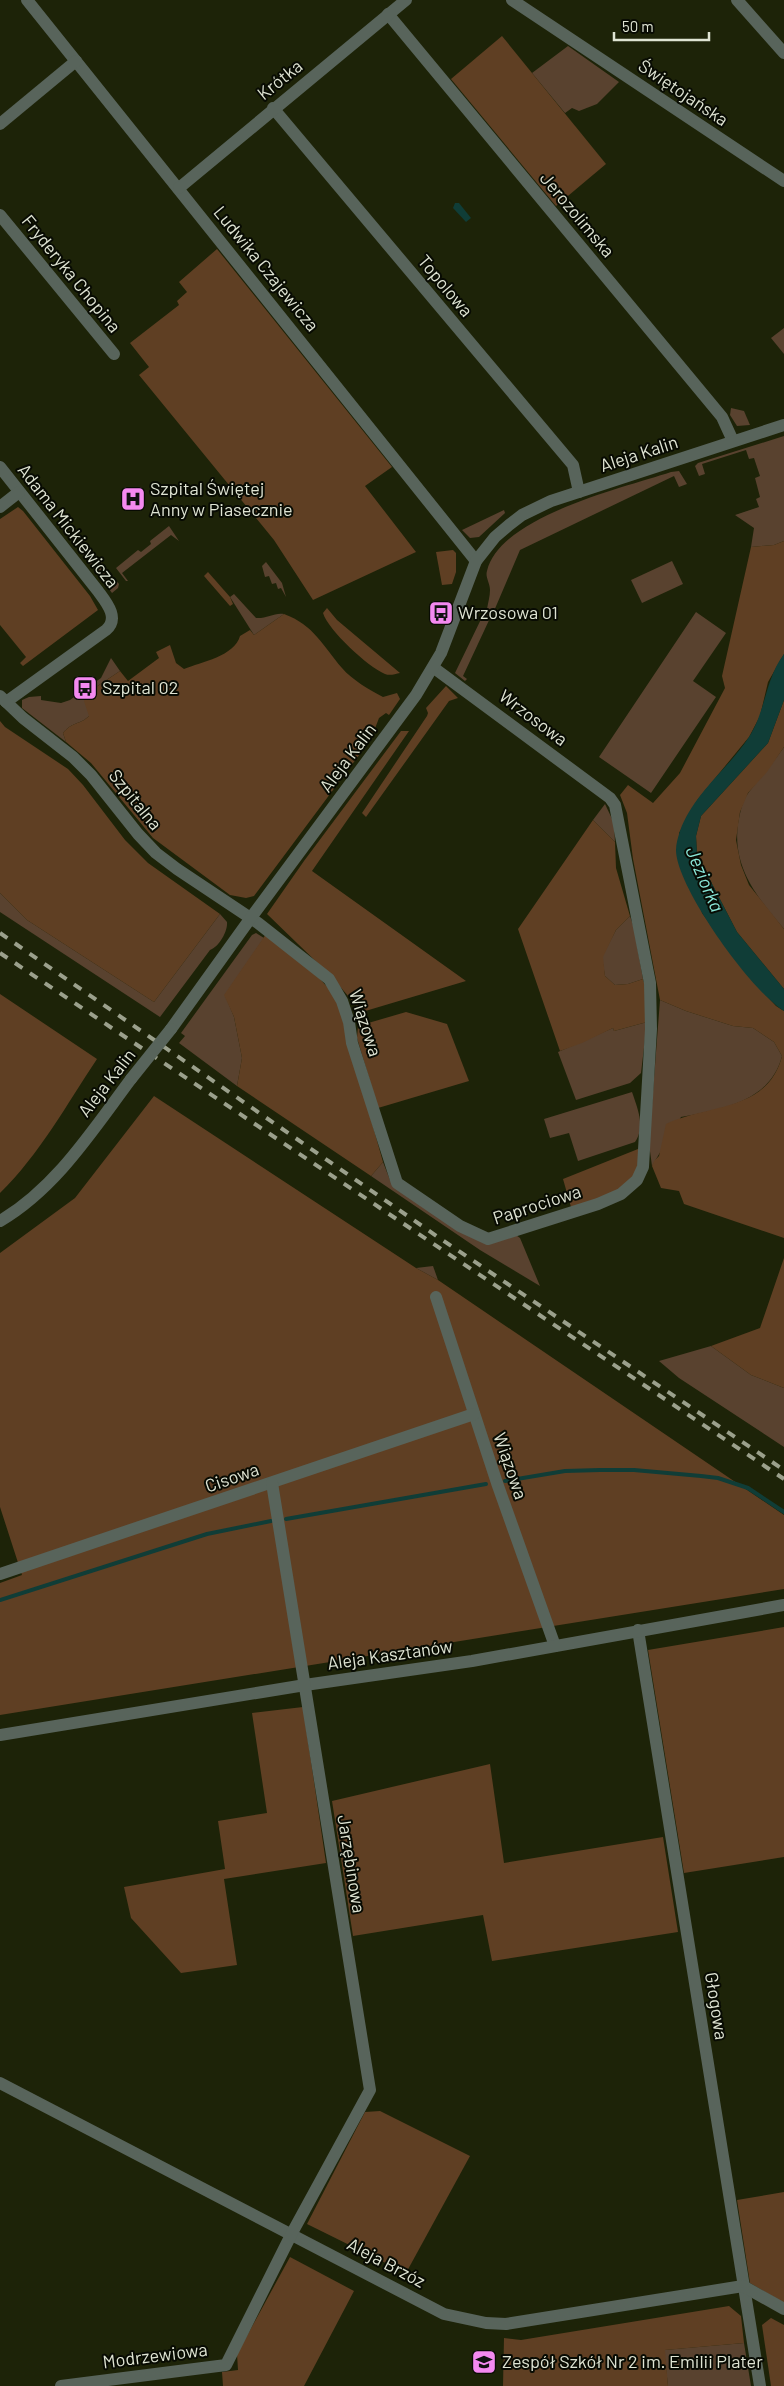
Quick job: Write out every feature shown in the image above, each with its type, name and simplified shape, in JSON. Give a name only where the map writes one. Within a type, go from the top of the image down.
[{"type":"street","name":"Ludwika Czajewicza","points":[[27,0],[476,561]]},
{"type":"street","name":"Krótka","points":[[179,188],[273,108],[406,0]]},
{"type":"street","name":"Świętojańska","points":[[512,0],[784,181]]},
{"type":"street","points":[[737,0],[784,53]]},
{"type":"street","name":"Jerozolimska","points":[[388,14],[722,417],[733,441]]},
{"type":"street","points":[[0,124],[76,62]]},
{"type":"street","name":"Topolowa","points":[[273,108],[573,465],[579,492]]},
{"type":"street","name":"Fryderyka Chopina","points":[[0,215],[114,354]]},
{"type":"street","name":"Aleja Kalin","points":[[0,1221],[17,1211],[56,1176],[171,1029],[250,919],[402,715],[434,668],[448,638],[464,589],[476,561],[495,537],[522,515],[551,501],[784,425]]},
{"type":"street","name":"Adama Mickiewicza","points":[[0,467],[106,603],[112,616],[106,629],[3,699]]},
{"type":"street","points":[[0,507],[19,492]]},
{"type":"street","name":"Wrzosowa","points":[[434,668],[610,798],[619,815],[650,983],[651,1029],[643,1167],[637,1180],[621,1194]]},
{"type":"street","name":"Szpitalna","points":[[3,699],[79,763],[104,789],[138,834],[156,853],[176,869],[250,919]]},
{"type":"street","name":"Wiązowa","points":[[250,919],[258,923],[329,979],[342,1001],[349,1022],[352,1043],[394,1176]]},
{"type":"street","name":"Paprociowa","points":[[394,1176],[401,1188],[466,1230],[488,1239],[598,1204],[621,1194]]},
{"type":"street","name":"Wiązowa","points":[[436,1296],[474,1414],[555,1646]]},
{"type":"street","name":"Cisowa","points":[[0,1574],[474,1414]]},
{"type":"street","name":"Jarzębinowa","points":[[272,1483],[370,2090],[292,2233]]},
{"type":"street","name":"Aleja Kasztanów","points":[[0,1735],[305,1685],[472,1661],[784,1605]]},
{"type":"street","name":"Głogowa","points":[[638,1630],[760,2386]]},
{"type":"street","name":"Aleja Brzóz","points":[[0,2083],[292,2233],[444,2314],[486,2323],[506,2324],[743,2286]]},
{"type":"street","name":"Modrzewiowa","points":[[61,2386],[226,2365],[292,2233]]},
{"type":"street","points":[[743,2286],[784,2309]]},
{"type":"shaded area","points":[[502,36],[606,164],[556,206],[451,79]]},
{"type":"shaded area","points":[[568,46],[619,82],[597,104],[579,111],[572,108],[565,113],[532,73]]},
{"type":"shaded area","points":[[217,249],[392,467],[365,486],[416,552],[313,600],[274,540],[139,375],[149,367],[130,343],[179,305],[177,301],[187,292],[179,282]]},
{"type":"shaded area","points":[[784,328],[784,354],[771,338]]},
{"type":"shaded area","points":[[731,408],[744,411],[750,425],[737,426],[730,415]]},
{"type":"shaded area","points":[[784,436],[784,541],[774,545],[751,547],[754,528],[735,515],[759,507],[756,499],[760,497],[755,478],[760,476],[754,458],[749,459],[746,450],[702,464],[705,474],[699,476],[695,466],[698,463]]},
{"type":"shaded area","points":[[679,471],[687,484],[679,487],[674,476],[520,550],[494,611],[487,609],[490,590],[487,571],[497,552],[514,535],[538,520],[566,507],[624,486]]},
{"type":"shaded area","points":[[18,507],[90,596],[98,610],[23,666],[20,663],[26,657],[0,625],[0,519]]},
{"type":"shaded area","points":[[504,510],[505,513],[479,537],[470,538],[462,530]]},
{"type":"shaded area","points":[[169,526],[179,541],[171,535],[122,573],[128,581],[126,581],[116,568],[138,550],[141,552],[151,544],[150,541]]},
{"type":"shaded area","points":[[784,541],[784,654],[768,682],[760,716],[749,737],[698,799],[679,833],[702,913],[750,978],[776,1006],[784,1011],[784,1238],[684,1204],[679,1191],[661,1188],[652,1166],[659,1156],[666,1124],[734,1104],[750,1097],[764,1087],[775,1074],[782,1056],[774,1042],[753,1028],[733,1026],[686,1011],[660,1000],[633,859],[627,813],[620,795],[628,785],[653,803],[680,773],[725,688],[722,676],[751,547],[774,545]]},
{"type":"shaded area","points":[[82,545],[87,545],[119,584],[118,588],[112,593],[78,548]]},
{"type":"shaded area","points":[[453,550],[456,553],[456,572],[452,584],[442,585],[436,552]]},
{"type":"shaded area","points":[[672,561],[683,584],[642,603],[631,580]]},
{"type":"shaded area","points":[[266,562],[282,583],[286,597],[281,588],[278,589],[276,583],[272,584],[269,576],[265,577],[262,566]]},
{"type":"shaded area","points":[[208,572],[230,597],[233,604],[230,606],[204,576]]},
{"type":"shaded area","points":[[234,594],[256,618],[284,614],[254,635],[230,597]]},
{"type":"shaded area","points":[[327,608],[337,620],[400,673],[385,674],[359,656],[340,638],[326,620],[323,613]]},
{"type":"shaded area","points":[[696,612],[726,633],[693,681],[716,697],[651,793],[599,757]]},
{"type":"shaded area","points":[[484,613],[491,616],[463,676],[467,679],[465,681],[455,673]]},
{"type":"shaded area","points":[[284,614],[311,630],[342,668],[356,681],[383,697],[397,693],[400,699],[389,715],[386,713],[379,718],[371,739],[254,896],[246,898],[230,895],[153,838],[91,763],[66,742],[63,733],[89,716],[84,701],[90,691],[120,671],[128,681],[159,658],[156,652],[170,645],[176,663],[184,669],[208,661],[232,649],[240,636],[250,630],[254,635]]},
{"type":"shaded area","points":[[111,658],[120,671],[90,691],[89,716],[63,733],[66,742],[22,708],[22,700],[29,697],[41,696],[41,700],[61,703],[70,700],[101,678]]},
{"type":"shaded area","points":[[446,686],[458,698],[449,701],[366,817],[362,813],[427,716],[426,708]]},
{"type":"shaded area","points":[[784,700],[784,747],[767,772],[748,793],[740,812],[736,840],[741,865],[749,885],[784,929],[784,989],[737,932],[697,855],[696,836],[701,816],[768,743]]},
{"type":"shaded area","points":[[0,721],[5,727],[68,769],[83,785],[125,840],[148,863],[220,914],[154,1002],[27,920],[0,893]]},
{"type":"shaded area","points":[[401,731],[409,731],[312,871],[466,981],[362,1012],[330,975],[267,914]]},
{"type":"shaded area","points":[[784,747],[784,929],[756,894],[749,881],[739,855],[737,840],[738,824],[745,799]]},
{"type":"shaded area","points":[[605,804],[614,823],[615,842],[593,820]]},
{"type":"shaded area","points":[[593,820],[615,842],[616,868],[630,916],[616,930],[603,957],[605,976],[615,985],[628,984],[643,979],[647,994],[647,1022],[614,1031],[613,1028],[560,1051],[518,929]]},
{"type":"shaded area","points":[[0,893],[27,920],[154,1002],[220,914],[227,922],[227,926],[220,942],[210,950],[160,1017],[0,912]]},
{"type":"shaded area","points":[[630,916],[643,979],[628,984],[615,985],[605,976],[602,957],[616,930]]},
{"type":"shaded area","points":[[256,933],[264,938],[225,995],[234,1017],[242,1058],[237,1086],[179,1043],[185,1036],[181,1033],[252,935]]},
{"type":"shaded area","points":[[266,934],[319,978],[332,992],[340,1009],[383,1162],[371,1176],[237,1086],[242,1058],[234,1017],[224,995]]},
{"type":"shaded area","points":[[0,994],[97,1059],[40,1146],[0,1193]]},
{"type":"shaded area","points":[[660,1000],[686,1011],[733,1026],[753,1028],[774,1042],[782,1056],[776,1072],[767,1084],[756,1093],[728,1106],[681,1117],[652,1166],[649,1144]]},
{"type":"shaded area","points":[[406,1012],[447,1024],[469,1081],[378,1108],[357,1038],[358,1026]]},
{"type":"shaded area","points":[[647,1022],[641,1073],[630,1083],[576,1100],[558,1052],[613,1028],[614,1031]]},
{"type":"shaded area","points":[[632,1092],[640,1124],[640,1130],[635,1142],[578,1161],[569,1133],[550,1138],[544,1119]]},
{"type":"shaded area","points":[[154,1096],[416,1268],[438,1280],[784,1515],[784,1589],[0,1715],[0,1583],[22,1575],[0,1507],[0,1253],[75,1198]]},
{"type":"shaded area","points":[[638,1149],[637,1171],[624,1187],[607,1196],[571,1207],[563,1179]]},
{"type":"shaded area","points":[[383,1162],[390,1180],[474,1238],[516,1235],[520,1238],[540,1286],[480,1250],[371,1176]]},
{"type":"shaded area","points":[[784,1258],[784,1388],[751,1375],[711,1346],[760,1328]]},
{"type":"shaded area","points":[[433,1266],[438,1280],[416,1268]]},
{"type":"shaded area","points":[[711,1346],[751,1375],[784,1388],[784,1447],[679,1378],[659,1361]]},
{"type":"shaded area","points":[[784,1627],[784,1857],[684,1873],[648,1650]]},
{"type":"shaded area","points":[[303,1707],[326,1863],[224,1879],[237,1965],[181,1973],[131,1918],[124,1887],[225,1869],[218,1821],[267,1813],[252,1713]]},
{"type":"shaded area","points":[[490,1764],[504,1863],[663,1837],[678,1932],[492,1961],[483,1915],[353,1936],[332,1801]]},
{"type":"shaded area","points":[[380,2111],[470,2156],[406,2273],[307,2224],[365,2112]]},
{"type":"shaded area","points":[[784,2192],[784,2303],[750,2283],[737,2200]]},
{"type":"shaded area","points":[[290,2257],[354,2291],[304,2386],[223,2386],[222,2372],[238,2370],[237,2354]]},
{"type":"shaded area","points":[[729,2306],[741,2316],[744,2343],[665,2350],[668,2386],[503,2386],[504,2338],[521,2340]]},
{"type":"shaded area","points":[[771,2318],[784,2325],[784,2386],[771,2386],[762,2325]]},
{"type":"shaded area","points":[[744,2343],[751,2386],[668,2386],[664,2350]]},
{"type":"water","points":[[455,203],[459,203],[471,218],[466,222],[453,208]]},
{"type":"water","name":"Jeziorka","points":[[784,654],[784,700],[768,743],[701,816],[696,836],[697,855],[737,932],[784,989],[784,1011],[770,1000],[754,983],[718,937],[688,888],[679,867],[676,850],[680,831],[693,805],[741,749],[755,727],[769,684]]},
{"type":"waterway","points":[[505,1481],[565,1471],[600,1470],[634,1470],[701,1476],[718,1478],[748,1488],[784,1512]]},
{"type":"waterway","points":[[286,1519],[486,1484]]},
{"type":"waterway","points":[[0,1600],[207,1534],[271,1521]]},
{"type":"railway","points":[[0,933],[438,1237],[784,1470]]},
{"type":"railway","points":[[0,953],[784,1479]]},
{"type":"place","name":"Szpital Świętej Anny w Piasecznie","points":[[133,499]]},
{"type":"place","name":"Wrzosowa 01","points":[[441,613]]},
{"type":"place","name":"Szpital 02","points":[[85,688]]},
{"type":"place","name":"Zespół Szkół Nr 2 im. Emilii Plater","points":[[484,2362]]}]
